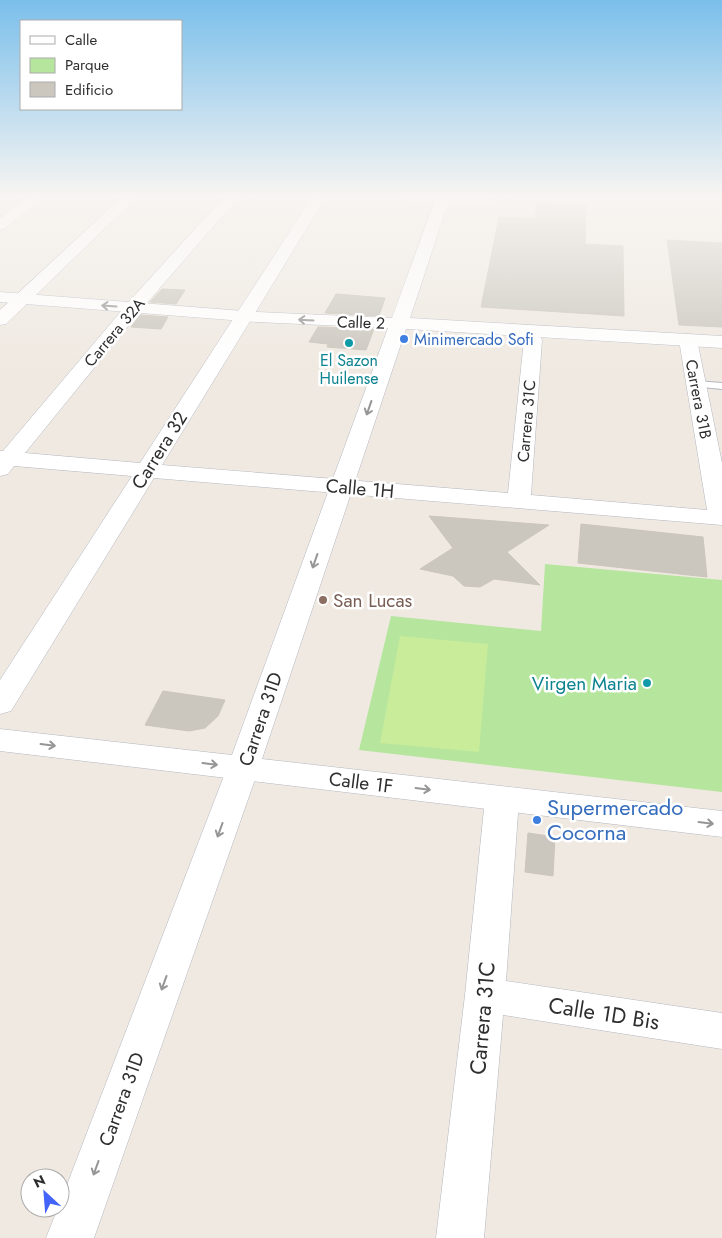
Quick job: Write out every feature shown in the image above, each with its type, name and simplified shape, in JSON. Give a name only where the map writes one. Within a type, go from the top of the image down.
[{"type":"street","points":[[0,320],[69,255]]},
{"type":"street","name":"Carrera 32A","points":[[3,462],[181,255]]},
{"type":"street","name":"Carrera 32","points":[[0,704],[282,255]]},
{"type":"street","name":"Carrera 31D","points":[[70,1238],[243,768],[422,255]]},
{"type":"street","name":"Calle 2","points":[[0,298],[348,322],[533,340],[680,340],[722,353]]},
{"type":"street","name":"Calle 2","points":[[398,326],[440,324],[722,342]]},
{"type":"street","name":"Carrera 31C","points":[[519,501],[533,340]]},
{"type":"street","name":"Carrera 31B","points":[[680,340],[696,384],[721,518]]},
{"type":"street","name":"Calle 1H","points":[[3,462],[146,470],[721,518]]},
{"type":"street","name":"Calle 1F","points":[[0,740],[722,824]]},
{"type":"street","name":"Carrera 31C","points":[[460,1238],[485,995],[502,799]]},
{"type":"street","name":"Calle 1D Bis","points":[[485,995],[722,1031]]},
{"type":"lane","points":[[696,384],[722,386]]},
{"type":"green space","points":[[545,564],[722,580],[722,792],[359,750],[391,616],[541,631]]},
{"type":"green space","points":[[400,636],[488,644],[479,752],[380,743]]},
{"type":"building","points":[[491,255],[623,255],[624,316],[481,307]]},
{"type":"building","points":[[669,255],[722,255],[722,327],[679,325]]},
{"type":"building","points":[[162,289],[185,290],[176,304],[150,302]]},
{"type":"building","points":[[336,294],[385,298],[379,316],[325,313]]},
{"type":"building","points":[[140,315],[168,317],[161,329],[131,327]]},
{"type":"building","points":[[318,327],[374,329],[366,350],[327,347],[328,344],[309,342]]},
{"type":"building","points":[[429,516],[549,525],[507,552],[540,585],[494,579],[480,587],[464,586],[453,576],[420,569],[453,548]]},
{"type":"building","points":[[581,524],[703,537],[707,577],[578,563]]},
{"type":"building","points":[[163,691],[225,700],[218,716],[205,728],[189,731],[145,725]]},
{"type":"building","points":[[528,833],[555,837],[553,876],[525,872]]},
{"type":"place","name":"Minimercado Sofi","points":[[404,339]]},
{"type":"place","name":"El Sazon Huilense","points":[[349,343]]},
{"type":"place","name":"San Lucas","points":[[323,600]]},
{"type":"place","name":"Virgen Maria","points":[[647,683]]},
{"type":"place","name":"Supermercado Cocorna","points":[[537,820]]}]
